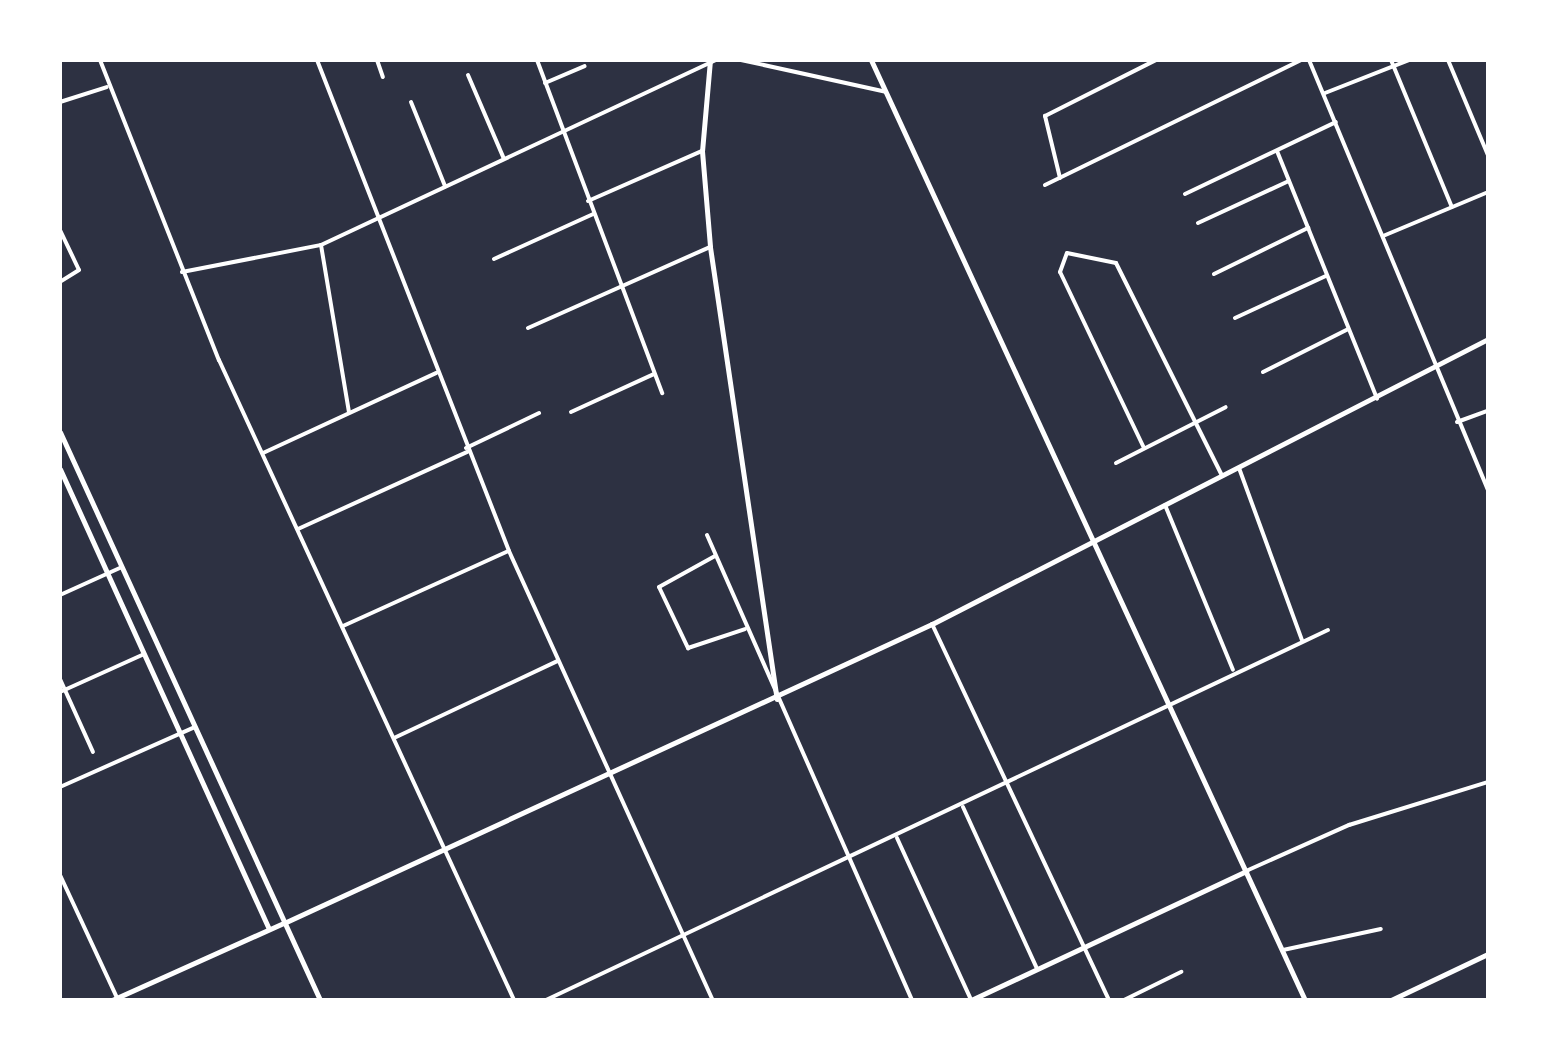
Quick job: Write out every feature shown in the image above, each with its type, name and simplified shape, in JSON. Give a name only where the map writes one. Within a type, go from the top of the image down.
[{"type":"street","points":[[100,60],[107,87],[182,272],[262,454],[514,1000]]},
{"type":"street","points":[[318,60],[508,551],[713,1000]]},
{"type":"street","points":[[378,60],[383,77]]},
{"type":"street","points":[[536,60],[662,393]]},
{"type":"street","points":[[182,272],[321,245],[712,60]]},
{"type":"street","points":[[712,60],[702,150],[710,247],[777,699]]},
{"type":"street","points":[[741,60],[886,92]]},
{"type":"street","points":[[871,60],[1305,1000]]},
{"type":"street","points":[[1060,178],[1046,116],[1156,60]]},
{"type":"street","points":[[1046,185],[1301,60]]},
{"type":"street","points":[[1309,60],[1488,491]]},
{"type":"street","points":[[1324,94],[1392,63],[1409,60]]},
{"type":"street","points":[[1448,60],[1488,155]]},
{"type":"street","points":[[1392,63],[1452,206]]},
{"type":"street","points":[[545,83],[585,66]]},
{"type":"street","points":[[468,75],[504,159]]},
{"type":"street","points":[[60,102],[107,87]]},
{"type":"street","points":[[410,102],[445,186]]},
{"type":"street","points":[[1185,194],[1336,122]]},
{"type":"street","points":[[588,201],[702,150]]},
{"type":"street","points":[[1277,151],[1377,399]]},
{"type":"street","points":[[1198,223],[1289,181]]},
{"type":"street","points":[[1383,236],[1488,192]]},
{"type":"street","points":[[494,259],[592,214]]},
{"type":"street","points":[[1214,274],[1308,228]]},
{"type":"street","points":[[60,230],[79,270],[60,282]]},
{"type":"street","points":[[321,245],[350,412]]},
{"type":"street","points":[[528,328],[710,247]]},
{"type":"street","points":[[1144,448],[1060,272],[1060,258],[1077,250],[1116,263],[1222,476]]},
{"type":"street","points":[[1236,318],[1326,276]]},
{"type":"street","points":[[1263,372],[1348,329]]},
{"type":"street","points":[[60,875],[116,999],[777,699],[1377,399],[1488,339]]},
{"type":"street","points":[[262,454],[436,373]]},
{"type":"street","points":[[571,412],[654,374]]},
{"type":"street","points":[[1116,463],[1226,407]]},
{"type":"street","points":[[1457,422],[1488,411]]},
{"type":"street","points":[[298,529],[539,413]]},
{"type":"street","points":[[60,432],[320,1000]]},
{"type":"street","points":[[1239,468],[1302,640]]},
{"type":"street","points":[[60,469],[269,928]]},
{"type":"street","points":[[1164,505],[1233,670]]},
{"type":"street","points":[[707,535],[912,1000]]},
{"type":"street","points":[[344,626],[508,551]]},
{"type":"street","points":[[715,556],[660,582],[688,648],[745,628]]},
{"type":"street","points":[[60,596],[122,567]]},
{"type":"street","points":[[932,624],[1109,1000]]},
{"type":"street","points":[[546,1000],[1172,709],[1233,670],[1328,630]]},
{"type":"street","points":[[63,691],[142,655]]},
{"type":"street","points":[[394,738],[558,661]]},
{"type":"street","points":[[60,679],[93,752]]},
{"type":"street","points":[[60,787],[195,727]]},
{"type":"street","points":[[897,838],[971,1000],[1350,825],[1488,782]]},
{"type":"street","points":[[964,807],[1037,969]]},
{"type":"street","points":[[1282,950],[1381,929]]},
{"type":"street","points":[[1392,1000],[1488,954]]},
{"type":"street","points":[[1124,1000],[1180,972]]}]
